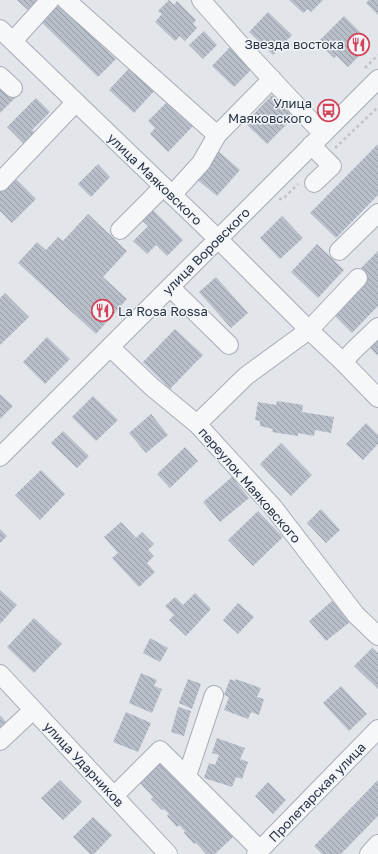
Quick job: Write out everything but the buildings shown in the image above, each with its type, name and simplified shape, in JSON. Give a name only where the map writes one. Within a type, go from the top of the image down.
[{"type":"street","points":[[13,41],[50,0]]},
{"type":"street","points":[[66,0],[217,136]]},
{"type":"street","points":[[201,0],[272,79],[317,140],[324,158],[332,166],[306,183]]},
{"type":"street","name":"улица Маяковского","points":[[0,29],[218,239],[378,398]]},
{"type":"street","points":[[0,76],[13,88]]},
{"type":"street","points":[[120,230],[201,164],[217,136],[272,79]]},
{"type":"street","name":"улица Воровского","points":[[0,457],[378,79]]},
{"type":"street","points":[[0,182],[76,102]]},
{"type":"street","points":[[340,251],[378,212]]},
{"type":"street","points":[[197,424],[246,376],[309,330],[358,278]]},
{"type":"street","points":[[170,287],[229,345]]},
{"type":"street","points":[[343,362],[378,327]]},
{"type":"street","name":"переулок Маяковского","points":[[110,346],[152,388],[197,424],[273,507],[356,615],[378,636]]},
{"type":"street","name":"улица Ударников","points":[[0,674],[168,854]]},
{"type":"street","points":[[187,776],[214,695]]},
{"type":"street","points":[[0,741],[33,710]]},
{"type":"street","name":"Пролетарская улица","points":[[258,852],[378,729]]},
{"type":"street","points":[[114,796],[160,750],[187,776],[258,852]]},
{"type":"street","points":[[369,854],[378,844]]},
{"type":"path","points":[[324,158],[378,107]]},
{"type":"path","points":[[274,199],[283,198],[306,183]]},
{"type":"place","name":"Звезда востока","points":[[359,44]]},
{"type":"place","name":"Улица Маяковского","points":[[328,110]]},
{"type":"place","name":"La Rosa Rossa","points":[[102,311]]}]
